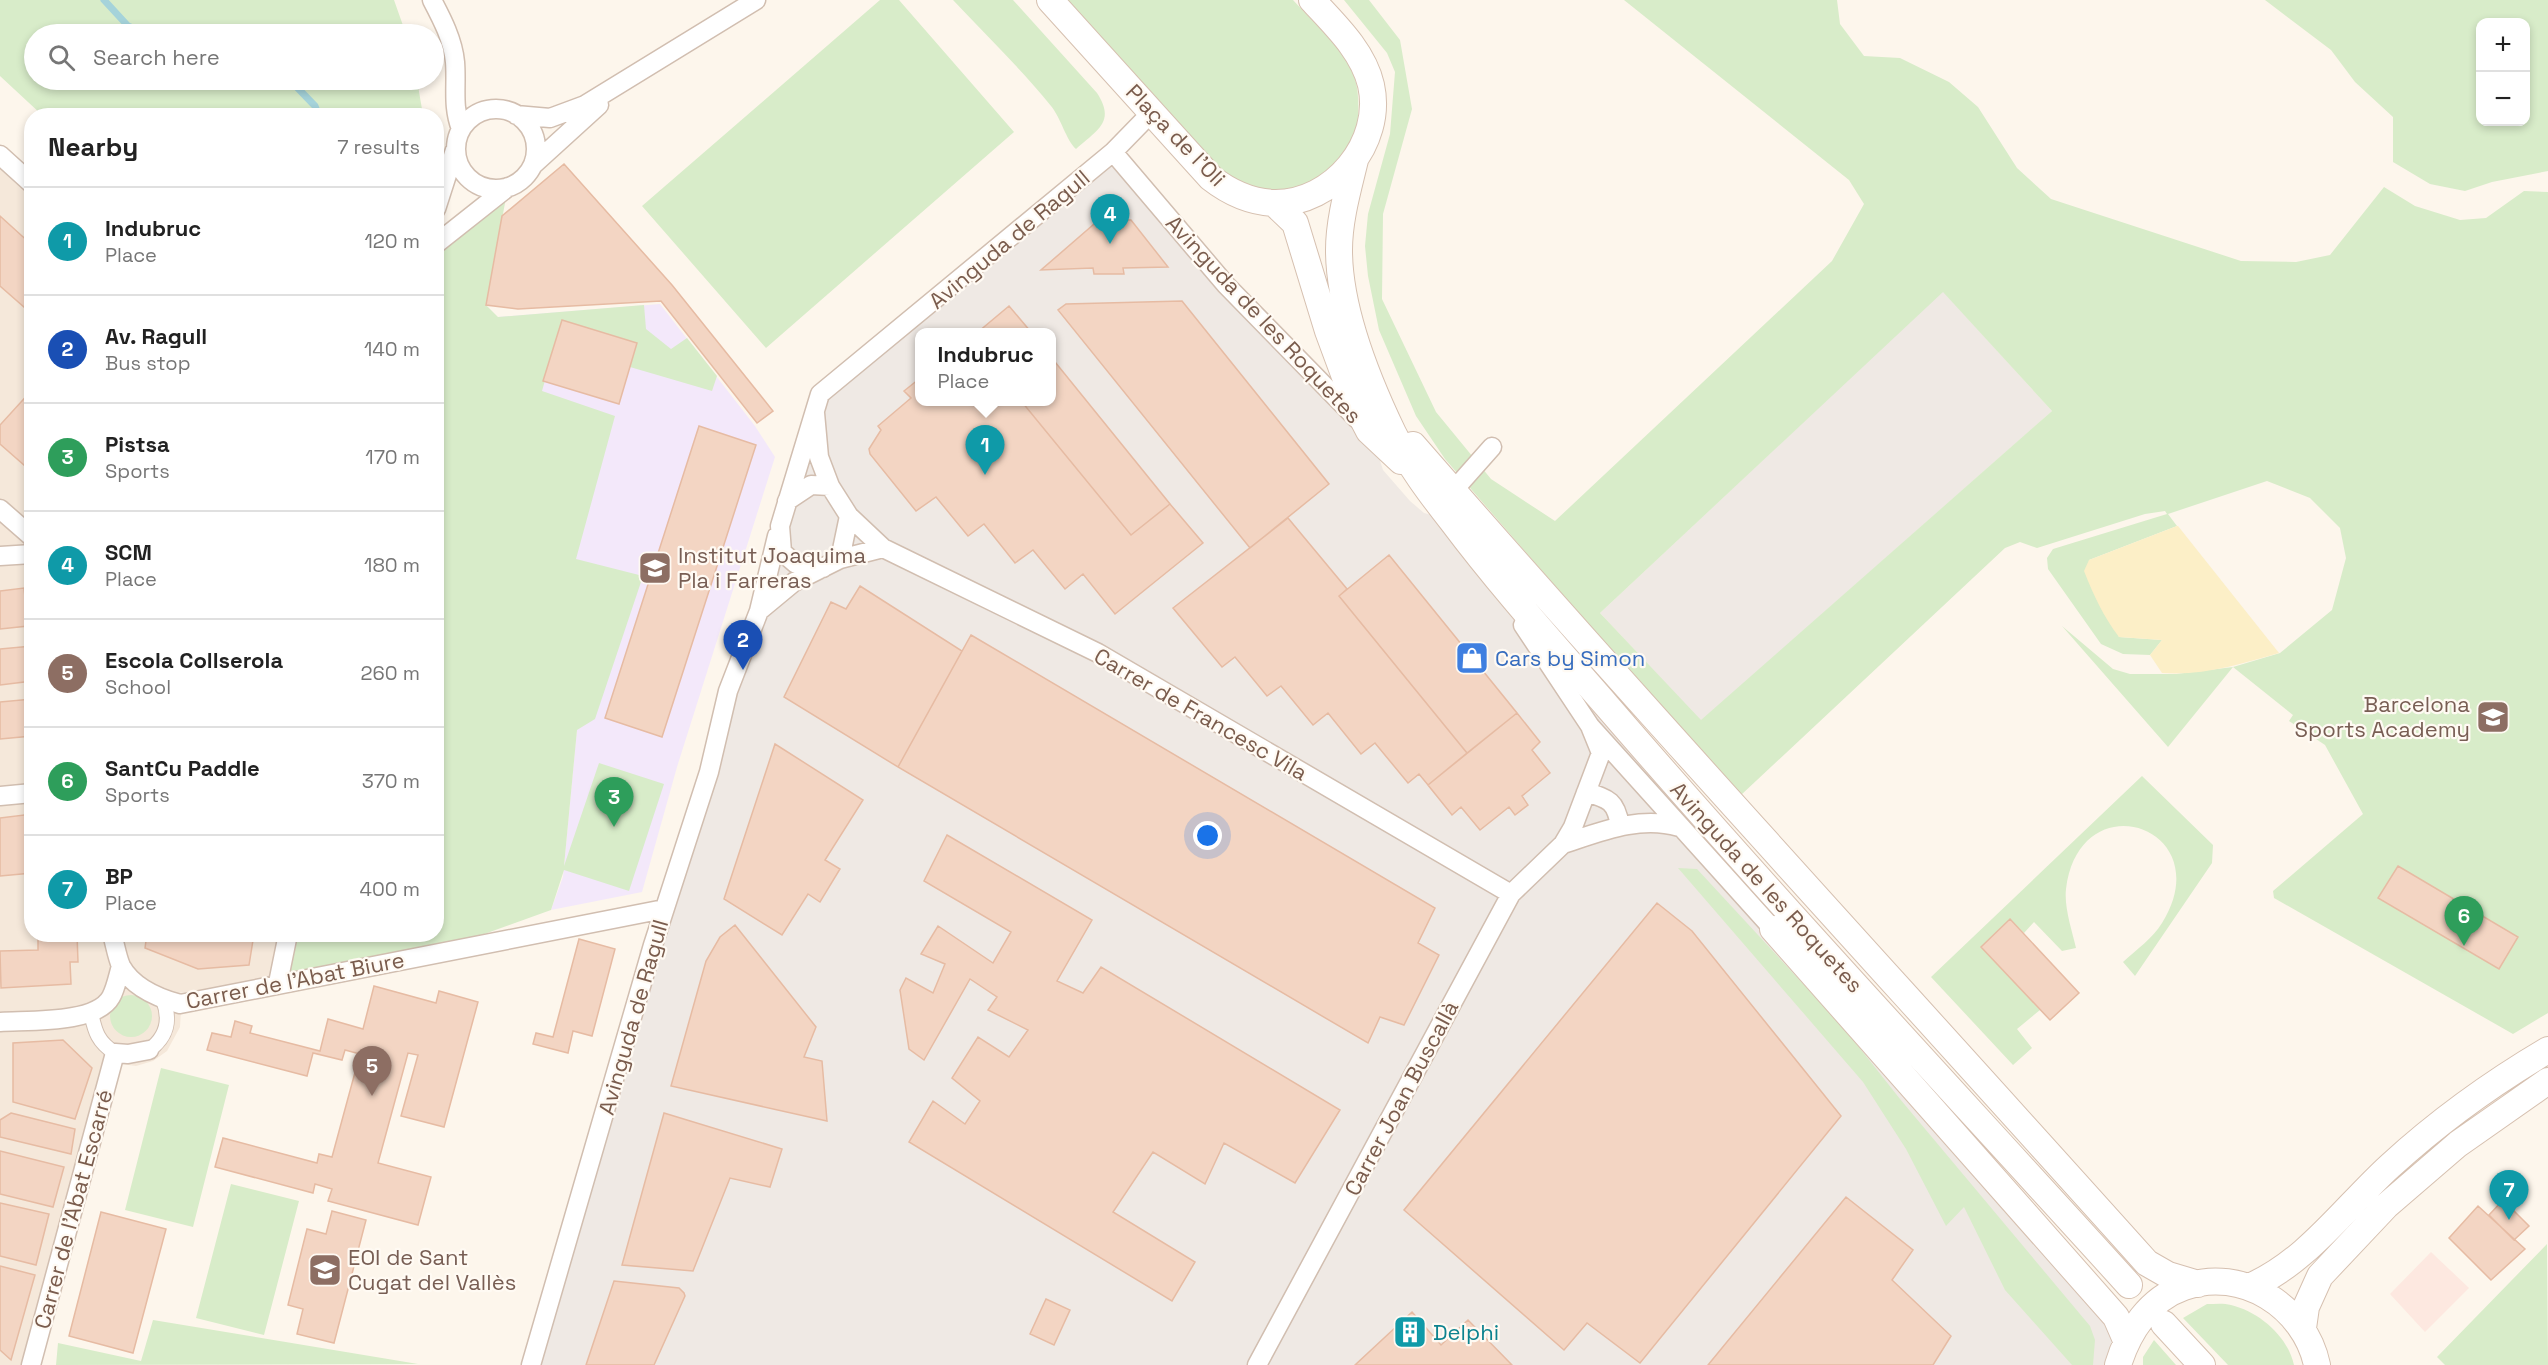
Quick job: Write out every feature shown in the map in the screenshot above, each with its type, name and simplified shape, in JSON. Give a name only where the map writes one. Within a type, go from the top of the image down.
[{"type":"main road","name":"Plaça de l'Oli","points":[[1050,0],[1211,178],[1233,192],[1255,200],[1274,203],[1300,199],[1329,186],[1355,160],[1367,138],[1371,120],[1370,81],[1355,50],[1312,0]]},
{"type":"main road","name":"Avinguda de les Roquetes","points":[[1355,160],[1342,223],[1339,249],[1340,269],[1349,313],[1377,392],[1394,433],[1418,477],[1480,558],[1704,819],[2129,1285]]},
{"type":"main road","name":"Avinguda de les Roquetes","points":[[1274,203],[1295,223],[1343,376],[1369,431],[1418,477]]},
{"type":"main road","points":[[1377,392],[1409,440],[1453,490],[1791,871],[2147,1263],[2168,1275],[2198,1284]]},
{"type":"main road","points":[[1773,929],[2116,1317],[2126,1340]]},
{"type":"main road","points":[[2249,1287],[2268,1279],[2291,1264],[2368,1186],[2430,1132],[2497,1082],[2548,1050]]},
{"type":"main road","points":[[2303,1328],[2306,1307],[2320,1276],[2386,1206],[2458,1144],[2548,1082]]},
{"type":"main road","points":[[2118,1365],[2126,1340],[2136,1324],[2158,1302],[2183,1287],[2218,1283],[2249,1287],[2281,1304],[2303,1328],[2317,1365]]},
{"type":"main road","points":[[2164,1324],[2202,1365]]},
{"type":"street","points":[[432,0],[446,27],[455,62],[456,115],[461,129]]},
{"type":"street","points":[[444,185],[461,129],[470,118],[480,112],[498,109],[516,115],[550,118],[585,105],[756,0]]},
{"type":"street","points":[[444,238],[508,187],[521,180],[533,165],[629,78]]},
{"type":"street","name":"Avinguda de Ragull","points":[[814,413],[820,394],[1113,152],[1152,112]]},
{"type":"street","points":[[516,115],[529,126],[533,134],[536,151],[533,165]]},
{"type":"street","points":[[455,150],[463,173],[474,182],[495,189],[508,187]]},
{"type":"street","name":"Avinguda de les Roquetes","points":[[1113,152],[1226,285],[1369,431]]},
{"type":"street","points":[[0,154],[24,176]]},
{"type":"street","points":[[814,413],[819,457],[830,486],[849,516],[840,559]]},
{"type":"street","points":[[759,611],[780,526],[814,413]]},
{"type":"street","points":[[1453,490],[1492,447]]},
{"type":"street","points":[[787,501],[811,485],[830,486]]},
{"type":"street","points":[[0,509],[24,530]]},
{"type":"street","name":"Carrer de Francesc Vila","points":[[849,516],[883,548],[1098,653],[1511,894]]},
{"type":"street","points":[[780,526],[782,552],[796,564],[823,568]]},
{"type":"street","points":[[759,611],[794,582],[840,559],[883,548]]},
{"type":"street","points":[[0,556],[24,554]]},
{"type":"street","points":[[1480,558],[1590,726],[1773,929]]},
{"type":"street","name":"Avinguda de Ragull","points":[[531,1365],[664,909],[709,772],[735,668],[759,611]]},
{"type":"street","name":"Carrer Joan Buscallà","points":[[1257,1365],[1511,894],[1563,844],[1573,827],[1601,753],[1590,726]]},
{"type":"street","points":[[1586,792],[1607,799],[1618,809],[1620,826]]},
{"type":"street","points":[[0,795],[24,794]]},
{"type":"street","name":"Carrer Joan Buscallà","points":[[1563,844],[1620,826],[1657,823],[1679,827]]},
{"type":"street","name":"Carrer de l'Abat Biure","points":[[121,966],[139,986],[163,1000],[180,1004],[664,909]]},
{"type":"street","points":[[0,1022],[80,1016],[96,1012],[110,999],[121,966],[114,942]]},
{"type":"street","points":[[278,983],[286,942]]},
{"type":"street","points":[[91,1013],[96,1034],[101,1042],[115,1053],[128,1054],[149,1050],[159,1042],[167,1024],[163,1000]]},
{"type":"street","name":"Carrer de l'Abat Escarré","points":[[31,1365],[115,1053]]},
{"type":"shaded area","points":[[1113,152],[1375,445],[1383,470],[1410,501],[1424,513],[1451,520],[1705,819],[1773,929],[2116,1317],[2118,1365],[531,1365],[820,394]]},
{"type":"shaded area","points":[[0,155],[24,177],[24,942],[287,942],[278,983],[177,993],[181,1010],[180,1027],[167,1051],[153,1061],[136,1066],[113,1063],[31,1365],[0,1365]]},
{"type":"shaded area","points":[[1943,291],[2052,411],[1701,721],[1600,613]]},
{"type":"shaded area","name":"Institut Joaquima Pla i Farreras","points":[[660,304],[755,426],[775,457],[677,767],[642,892],[551,910],[563,877],[582,676],[498,317]]},
{"type":"shaded area","points":[[2431,1252],[2469,1288],[2425,1332],[2390,1294]]},
{"type":"green space","points":[[0,0],[394,0],[402,24],[24,24],[24,90],[419,90],[422,108],[34,108],[0,76]]},
{"type":"green space","points":[[880,0],[899,0],[1014,132],[766,348],[642,206]]},
{"type":"green space","points":[[953,0],[1013,0],[1097,93],[1105,111],[1102,125],[1097,131],[1076,149],[1051,106],[1016,65]]},
{"type":"green space","points":[[1067,0],[1293,0],[1345,58],[1355,79],[1358,116],[1355,136],[1349,152],[1335,169],[1325,176],[1292,190],[1264,190],[1226,176]]},
{"type":"green space","points":[[1344,0],[1369,0],[1400,40],[1412,109],[1383,214],[1382,299],[1436,412],[1491,479],[1555,521],[1832,261],[1864,204],[1849,180],[1624,0],[1837,0],[1840,24],[1864,56],[1900,58],[1949,82],[1978,107],[2017,168],[2051,199],[2241,261],[2296,262],[2330,255],[2384,187],[2415,206],[2460,220],[2486,218],[2524,191],[2548,192],[2548,1013],[2513,1034],[2274,898],[2273,891],[2363,814],[2325,745],[2289,721],[2293,715],[2233,667],[2280,653],[2332,610],[2346,558],[2340,528],[2310,498],[2267,481],[2168,514],[2177,526],[2089,560],[2119,637],[2162,640],[2150,655],[2123,654],[2101,644],[2048,569],[2047,558],[2053,549],[2167,514],[2165,511],[2145,514],[2037,548],[2020,542],[2005,548],[1741,795],[1587,623],[1445,459],[1416,416],[1379,330],[1368,276],[1365,246],[1368,214],[1390,134],[1395,72],[1387,53]],"holes":[[[1943,292],[2052,411],[1701,720],[1600,613]]]},
{"type":"green space","points":[[2265,0],[2548,0],[2548,171],[2492,182],[2465,191],[2430,184],[2393,162],[2393,117],[2355,82],[2331,50]]},
{"type":"green space","points":[[508,187],[486,305],[498,317],[644,305],[646,329],[671,349],[687,338],[717,376],[712,391],[630,367],[637,343],[562,320],[542,391],[615,416],[576,559],[643,576],[595,719],[577,730],[564,866],[599,763],[664,784],[629,891],[564,870],[551,910],[426,955],[278,983],[287,942],[444,942],[444,238]]},
{"type":"green space","points":[[2062,626],[2113,669],[2130,674],[2176,674],[2233,667],[2168,747]]},
{"type":"green space","points":[[2142,776],[2213,845],[2212,863],[2135,976],[2123,962],[2149,939],[2162,923],[2175,890],[2174,862],[2161,841],[2141,829],[2118,826],[2095,835],[2077,855],[2066,889],[2067,911],[2076,948],[2062,951],[2034,922],[2024,933],[2010,919],[1981,947],[2040,1010],[2017,1029],[2032,1048],[2013,1065],[1931,977]]},
{"type":"green space","points":[[1678,868],[1697,869],[1843,1027],[1900,1099],[2090,1326],[2095,1340],[2093,1365],[2072,1365],[2005,1290],[1964,1207],[1946,1226],[1906,1149],[1863,1082]]},
{"type":"green space","points":[[131,995],[146,1001],[152,1016],[146,1031],[131,1037],[116,1031],[110,1016],[116,1001]]},
{"type":"green space","points":[[161,1068],[229,1085],[193,1227],[125,1210]]},
{"type":"green space","points":[[231,1184],[299,1201],[264,1335],[196,1318]]},
{"type":"green space","points":[[2547,1244],[2548,1365],[2445,1365],[2437,1357]]},
{"type":"green space","points":[[2207,1304],[2242,1308],[2262,1320],[2286,1345],[2294,1365],[2228,1365],[2183,1318]]},
{"type":"green space","points":[[153,1320],[418,1364],[56,1365],[58,1343],[141,1361]]},
{"type":"green space","points":[[2154,1340],[2176,1365],[2143,1365],[2143,1357]]},
{"type":"sand","points":[[2178,526],[2279,653],[2207,671],[2162,673],[2150,655],[2162,640],[2119,637],[2099,606],[2084,571],[2089,560]]},
{"type":"building","points":[[564,164],[672,285],[773,411],[757,423],[661,301],[518,309],[486,305],[502,216]]},
{"type":"building","points":[[0,216],[24,238],[24,307],[0,286]]},
{"type":"building","points":[[1106,216],[1125,217],[1125,220],[1131,220],[1168,267],[1123,268],[1124,274],[1094,274],[1093,268],[1041,270],[1101,218],[1106,219]]},
{"type":"building","points":[[1182,301],[1329,484],[1250,548],[1058,310],[1066,304]]},
{"type":"building","points":[[1009,306],[1028,328],[983,328]]},
{"type":"building","points":[[562,320],[637,343],[619,404],[543,381]]},
{"type":"building","points":[[1056,363],[1170,504],[1131,535],[1025,406],[1056,406]]},
{"type":"building","points":[[915,382],[915,406],[1025,406],[1131,535],[1170,504],[1203,543],[1115,614],[1083,574],[1065,589],[1033,550],[1015,563],[984,524],[968,536],[936,497],[916,511],[870,454],[869,449],[881,430],[878,426],[911,398],[904,391]]},
{"type":"building","points":[[24,399],[24,465],[0,444],[0,425]]},
{"type":"building","points":[[699,426],[756,445],[662,737],[605,718]]},
{"type":"building","points":[[1288,518],[1347,589],[1339,596],[1467,753],[1428,785],[1419,774],[1408,783],[1375,743],[1361,754],[1328,713],[1313,725],[1281,686],[1267,696],[1235,657],[1222,667],[1173,608]]},
{"type":"building","points":[[1389,555],[1517,713],[1467,753],[1339,596]]},
{"type":"building","points":[[860,586],[962,651],[898,767],[784,697],[831,602],[846,609]]},
{"type":"building","points":[[24,588],[24,626],[0,629],[0,591]]},
{"type":"building","points":[[971,635],[1435,908],[1418,943],[1439,955],[1404,1025],[1380,1017],[1368,1043],[898,767]]},
{"type":"building","points":[[24,647],[24,682],[0,685],[0,649]]},
{"type":"building","points":[[24,700],[24,737],[0,739],[0,702]]},
{"type":"building","points":[[1517,713],[1540,742],[1532,750],[1550,773],[1522,796],[1528,805],[1515,815],[1509,807],[1480,830],[1461,807],[1452,815],[1428,785]]},
{"type":"building","points":[[775,744],[863,800],[825,860],[840,869],[820,902],[808,894],[782,935],[724,899]]},
{"type":"building","points":[[24,815],[24,874],[0,876],[0,818]]},
{"type":"building","points":[[947,835],[1092,920],[1057,981],[1083,993],[1101,967],[1340,1110],[1295,1183],[1224,1143],[1205,1184],[1153,1152],[1113,1212],[1195,1262],[1172,1301],[909,1142],[933,1101],[965,1124],[980,1101],[952,1078],[978,1037],[1009,1057],[1028,1030],[988,1010],[997,997],[970,979],[924,1060],[909,1049],[900,990],[906,978],[933,993],[945,964],[921,954],[938,926],[993,963],[1011,932],[924,881]]},
{"type":"building","points":[[2398,866],[2518,937],[2499,969],[2378,898]]},
{"type":"building","points":[[1657,903],[1692,931],[1841,1116],[1640,1363],[1587,1323],[1564,1350],[1404,1210]]},
{"type":"building","points":[[2010,919],[2079,993],[2050,1020],[1981,947]]},
{"type":"building","points":[[735,925],[816,1027],[804,1057],[822,1061],[827,1121],[671,1086],[706,961],[720,937]]},
{"type":"building","points":[[579,939],[615,949],[592,1036],[573,1031],[568,1053],[533,1044],[536,1033],[553,1037]]},
{"type":"building","points":[[38,942],[77,942],[78,962],[70,962],[71,984],[1,988],[0,951],[38,950]]},
{"type":"building","points":[[146,942],[253,942],[249,965],[198,969],[145,948]]},
{"type":"building","points":[[374,986],[436,1003],[439,991],[478,1002],[444,1127],[401,1116],[418,1055],[408,1053],[378,1163],[431,1177],[418,1225],[328,1201],[332,1189],[315,1184],[313,1193],[215,1167],[223,1138],[317,1163],[319,1154],[332,1157],[360,1054],[345,1050],[342,1060],[313,1053],[307,1076],[207,1050],[212,1033],[231,1037],[235,1021],[252,1026],[250,1033],[320,1051],[328,1019],[363,1029]]},
{"type":"building","points":[[63,1040],[92,1068],[75,1119],[13,1102],[13,1043]]},
{"type":"building","points":[[11,1113],[75,1129],[71,1154],[0,1137],[0,1120]]},
{"type":"building","points":[[664,1113],[782,1149],[770,1187],[730,1178],[693,1271],[622,1265]]},
{"type":"building","points":[[0,1151],[64,1167],[53,1207],[0,1194]]},
{"type":"building","points":[[1846,1197],[1913,1250],[1892,1280],[1951,1336],[1933,1365],[1708,1365]]},
{"type":"building","points":[[2503,1200],[2529,1226],[2514,1240],[2489,1215]]},
{"type":"building","points":[[0,1203],[49,1214],[36,1265],[0,1256]]},
{"type":"building","points":[[2478,1206],[2525,1249],[2491,1280],[2449,1238]]},
{"type":"building","name":"EOI de Sant Cugat del Vallès","points":[[332,1211],[366,1220],[334,1343],[297,1334],[303,1309],[288,1305],[307,1229],[326,1234]]},
{"type":"building","points":[[101,1212],[166,1229],[133,1353],[69,1336]]},
{"type":"building","points":[[0,1266],[35,1275],[11,1360],[0,1350]]},
{"type":"building","points":[[614,1281],[679,1288],[684,1293],[685,1296],[654,1365],[586,1365]]},
{"type":"building","points":[[1046,1299],[1070,1310],[1054,1345],[1030,1334]]},
{"type":"building","name":"Delphi","points":[[1412,1312],[1441,1345],[1468,1320],[1512,1365],[1355,1365]]},
{"type":"waterway","points":[[104,0],[126,24]]},
{"type":"waterway","points":[[300,90],[316,108]]},
{"type":"place","name":"SCM","points":[[1110,244]]},
{"type":"place","name":"Indubruc","points":[[985,475]]},
{"type":"place","name":"Institut Joaquima Pla i Farreras","points":[[655,568]]},
{"type":"place","name":"Cars by Simon","points":[[1472,658]]},
{"type":"place","name":"Av. Ragull","points":[[743,670]]},
{"type":"place","name":"Barcelona Sports Academy","points":[[2493,717]]},
{"type":"place","name":"Pistsa","points":[[614,827]]},
{"type":"place","name":"SantCu Paddle","points":[[2464,946]]},
{"type":"place","name":"Escola Collserola","points":[[372,1096]]},
{"type":"place","name":"BP","points":[[2509,1220]]},
{"type":"place","name":"EOI de Sant Cugat del Vallès","points":[[325,1270]]},
{"type":"place","name":"Delphi","points":[[1410,1332]]}]
